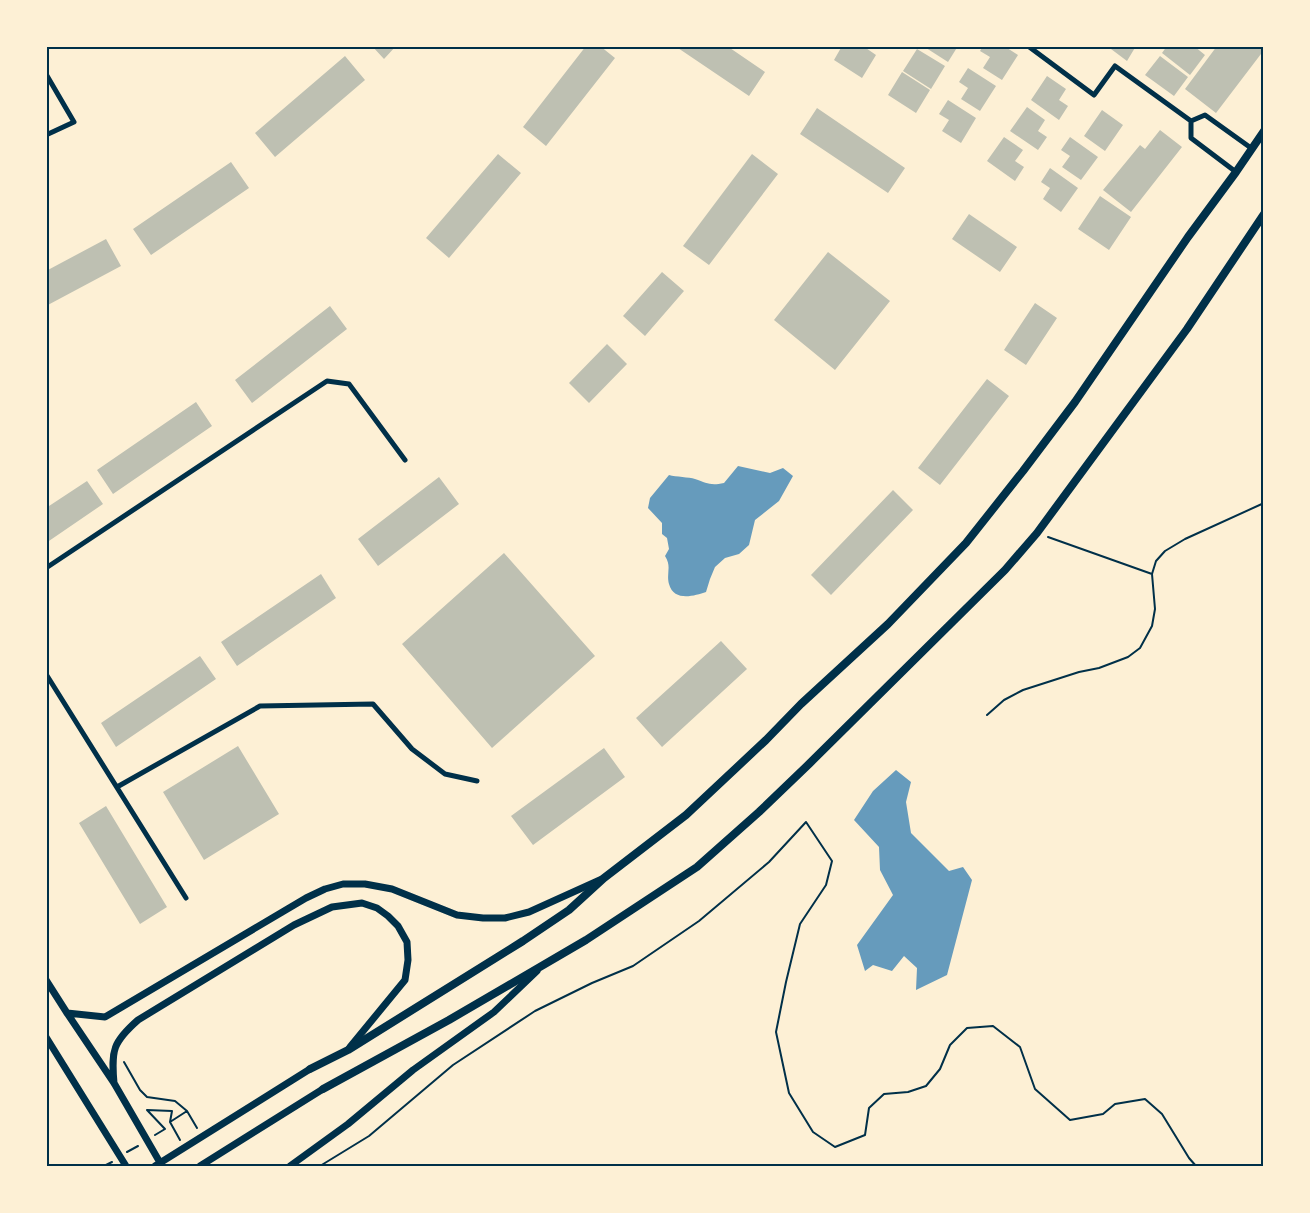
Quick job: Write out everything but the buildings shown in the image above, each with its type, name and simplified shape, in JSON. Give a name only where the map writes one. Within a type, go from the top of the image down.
[{"type":"main road","points":[[310,1069],[348,1050],[569,910],[604,878],[686,815],[888,624],[966,543],[1023,471],[1075,402],[1263,131]]},
{"type":"main road","points":[[322,1089],[449,1020],[586,940],[697,867],[759,812],[1005,570],[1037,533],[1186,329],[1263,214]]},
{"type":"street","points":[[1028,46],[1094,95],[1115,66],[1191,121]]},
{"type":"street","points":[[46,74],[74,122],[46,135]]},
{"type":"street","points":[[1191,121],[1205,115],[1251,148]]},
{"type":"street","points":[[1191,121],[1191,138],[1236,172]]},
{"type":"street","points":[[46,568],[327,381],[349,384],[405,460]]},
{"type":"street","points":[[46,674],[186,898]]},
{"type":"street","points":[[117,787],[260,706],[373,704],[412,749],[445,774],[477,781]]},
{"type":"street","points":[[67,1013],[105,1017],[306,898],[343,884],[392,890],[457,915],[505,918],[529,912],[604,878]]},
{"type":"street","points":[[114,1083],[112,1062],[115,1047],[124,1033],[138,1020],[294,926],[332,907],[362,903],[377,908],[399,926],[407,942],[408,960],[405,980],[348,1050]]},
{"type":"street","points":[[290,1167],[348,1124],[413,1070],[494,1012],[544,964]]},
{"type":"street","points":[[46,980],[114,1083],[162,1167]]},
{"type":"street","points":[[46,1037],[126,1167]]},
{"type":"street","points":[[155,1167],[310,1069]]},
{"type":"street","points":[[200,1167],[322,1089]]},
{"type":"path","points":[[987,715],[1004,700],[1023,690],[1099,668],[1128,657],[1140,648],[1152,626],[1155,609],[1152,574],[1156,561],[1165,551],[1185,539],[1263,503]]},
{"type":"path","points":[[1037,533],[1152,574]]},
{"type":"path","points":[[320,1167],[369,1136],[453,1065],[535,1011],[633,966],[699,921],[769,862],[806,822],[832,861],[826,885],[800,924],[776,1032],[789,1093],[813,1132],[835,1147],[865,1135],[869,1108],[884,1094],[908,1092],[926,1086],[940,1070],[950,1045],[967,1028],[993,1026],[1020,1047],[1035,1089],[1070,1120],[1103,1114],[1115,1104],[1145,1099],[1162,1114],[1196,1167]]},
{"type":"path","points":[[115,1047],[140,1090],[147,1097],[175,1101],[188,1111],[198,1130]]},
{"type":"water","points":[[738,466],[770,473],[783,468],[793,476],[779,501],[755,520],[749,545],[739,554],[725,558],[715,567],[706,592],[685,596],[675,593],[668,580],[668,563],[665,556],[669,549],[667,538],[662,534],[662,523],[648,508],[650,498],[669,475],[719,484],[724,483]]},
{"type":"water","points":[[896,770],[911,782],[906,802],[911,833],[949,871],[963,867],[972,880],[947,975],[916,990],[917,968],[904,956],[892,971],[873,965],[865,971],[857,945],[893,895],[880,870],[879,847],[854,820],[873,791]]}]
